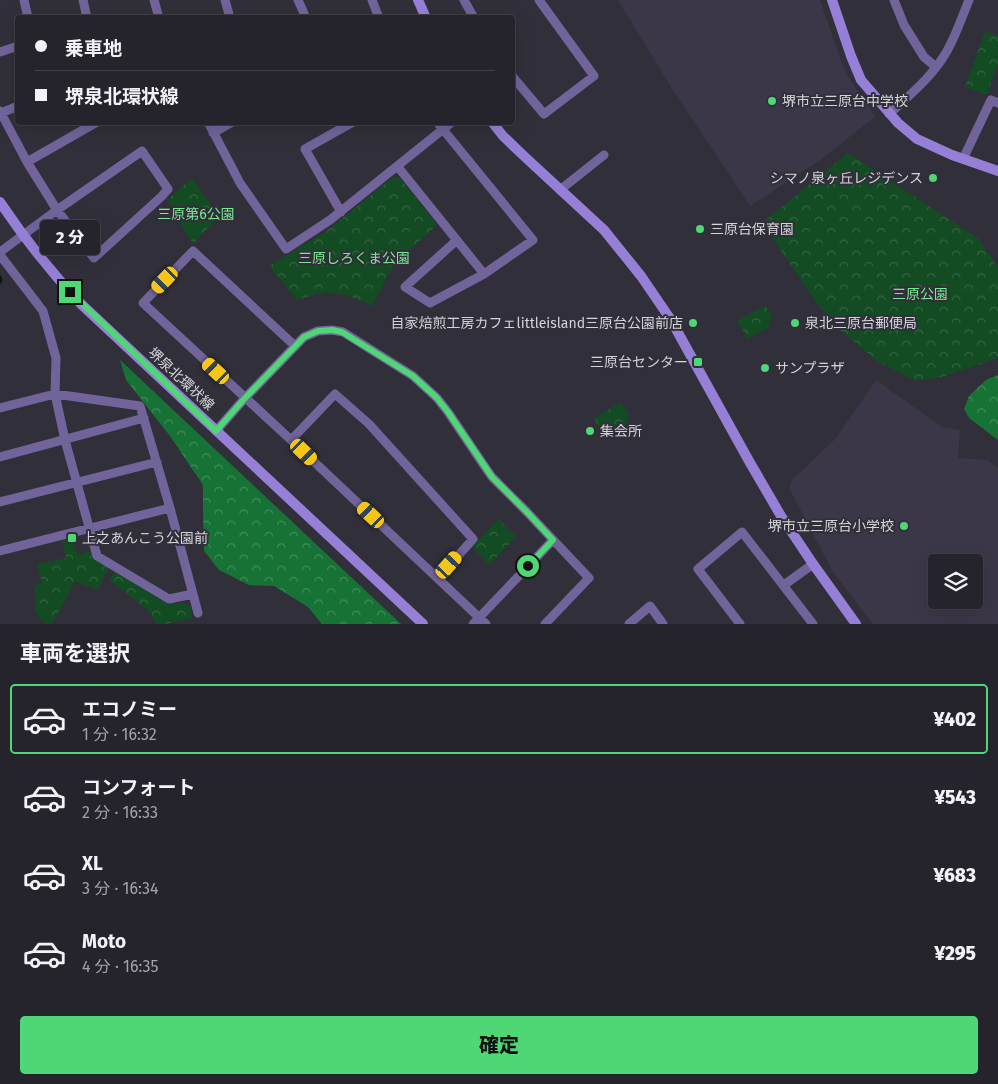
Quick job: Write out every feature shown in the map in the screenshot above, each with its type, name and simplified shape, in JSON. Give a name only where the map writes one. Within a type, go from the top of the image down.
[{"type":"street","points":[[24,0],[27,15]]},
{"type":"street","points":[[82,0],[86,15]]},
{"type":"street","points":[[154,0],[158,15]]},
{"type":"street","points":[[225,0],[229,15]]},
{"type":"street","points":[[298,0],[305,15]]},
{"type":"street","points":[[372,0],[378,15]]},
{"type":"street","points":[[418,0],[425,15]]},
{"type":"street","points":[[464,0],[472,15]]},
{"type":"street","points":[[515,80],[544,114],[594,76],[539,0]]},
{"type":"street","points":[[832,0],[861,80],[898,124],[917,139],[963,159],[998,171]]},
{"type":"street","points":[[894,0],[904,25],[924,57],[936,67]]},
{"type":"street","points":[[889,114],[918,88],[948,50],[968,0]]},
{"type":"street","points":[[0,52],[15,47]]},
{"type":"street","points":[[963,159],[991,100],[998,102]]},
{"type":"street","points":[[15,107],[0,112],[56,210],[94,258],[168,189],[142,151],[56,210],[0,254],[43,311],[56,358],[55,394],[65,440],[97,556],[169,599],[193,594]]},
{"type":"street","points":[[27,162],[92,125]]},
{"type":"street","points":[[209,125],[240,183],[286,249],[341,212],[398,167],[440,126],[533,240],[484,274],[430,303],[405,287],[457,240]]},
{"type":"street","points":[[213,133],[227,125]]},
{"type":"street","points":[[341,212],[305,149],[348,125]]},
{"type":"street","points":[[495,125],[514,146],[604,230],[630,260],[652,290],[671,320],[782,516],[813,564],[856,624]]},
{"type":"street","points":[[560,190],[604,154]]},
{"type":"street","points":[[398,167],[484,274]]},
{"type":"street","name":"堺泉北環状線","points":[[0,202],[23,235],[81,304],[423,624]]},
{"type":"street","points":[[295,346],[193,251],[143,303],[438,578],[479,622],[553,540]]},
{"type":"street","points":[[216,431],[304,337],[318,331],[332,330],[342,332],[413,376],[424,385],[443,405],[492,477],[588,578],[545,624]]},
{"type":"street","points":[[0,408],[55,394],[140,406],[198,613]]},
{"type":"street","points":[[291,440],[335,394],[369,424],[473,539],[438,578]]},
{"type":"street","points":[[0,456],[144,418]]},
{"type":"street","points":[[0,502],[157,462]]},
{"type":"street","points":[[0,551],[170,508]]},
{"type":"street","points":[[740,624],[698,569],[742,532],[813,624]]},
{"type":"street","points":[[784,585],[813,564]]},
{"type":"street","points":[[629,624],[650,606],[663,624]]},
{"type":"shaded area","name":"堺市立三原台中学校","points":[[618,0],[820,0],[844,69],[875,117],[819,161],[750,206],[674,92]]},
{"type":"shaded area","name":"堺市立三原台小学校","points":[[876,380],[942,427],[960,430],[958,458],[988,460],[998,468],[998,624],[873,624],[833,572],[790,490],[790,484],[836,438]]},
{"type":"green space","points":[[985,31],[998,36],[998,63],[987,95],[965,87]]},
{"type":"green space","name":"三原公園","points":[[848,153],[979,239],[998,268],[998,358],[942,377],[916,381],[877,361],[840,330],[816,302],[762,223]]},
{"type":"green space","name":"三原しろくま公園","points":[[393,177],[400,178],[437,225],[395,263],[372,306],[354,298],[334,293],[318,294],[297,300],[269,266],[328,230]]},
{"type":"green space","name":"三原第6公園","points":[[192,178],[219,216],[193,244],[167,200]]},
{"type":"green space","points":[[765,305],[773,318],[768,321],[771,326],[748,339],[737,321]]},
{"type":"green space","points":[[120,360],[401,624],[322,624],[308,607],[274,586],[249,585],[219,570],[204,551],[203,485],[170,436],[126,380]]},
{"type":"green space","points":[[998,375],[998,440],[969,418],[964,409],[969,396],[986,380]]},
{"type":"green space","points":[[620,403],[626,409],[628,420],[622,429],[606,439],[594,418]]},
{"type":"green space","points":[[499,519],[516,537],[489,565],[472,547]]},
{"type":"green space","points":[[73,538],[78,555],[91,551],[93,557],[109,568],[104,575],[99,590],[75,582],[52,624],[46,623],[35,612],[35,585],[42,583],[37,564],[66,558],[62,541]]},
{"type":"green space","points":[[115,571],[167,604],[185,603],[190,606],[192,618],[156,624],[150,612],[109,580]]},
{"type":"waterway","points":[[0,277],[0,282]]},
{"type":"place","name":"堺市立三原台中学校","points":[[772,101]]},
{"type":"place","name":"シマノ泉ヶ丘レジデンス","points":[[933,178]]},
{"type":"place","name":"三原台保育園","points":[[700,229]]},
{"type":"place","name":"自家焙煎工房カフェlittleisland三原台公園前店","points":[[693,323]]},
{"type":"place","name":"泉北三原台郵便局","points":[[795,323]]},
{"type":"place","name":"三原台センター","points":[[698,362]]},
{"type":"place","name":"サンプラザ","points":[[765,368]]},
{"type":"place","name":"集会所","points":[[590,431]]},
{"type":"place","name":"堺市立三原台小学校","points":[[904,526]]},
{"type":"place","name":"上之あんこう公園前","points":[[72,538]]},
{"type":"route","points":[[70,292],[216,431],[304,337],[318,331],[332,330],[342,332],[354,339],[413,376],[437,398],[492,477],[553,540],[528,566]]}]
